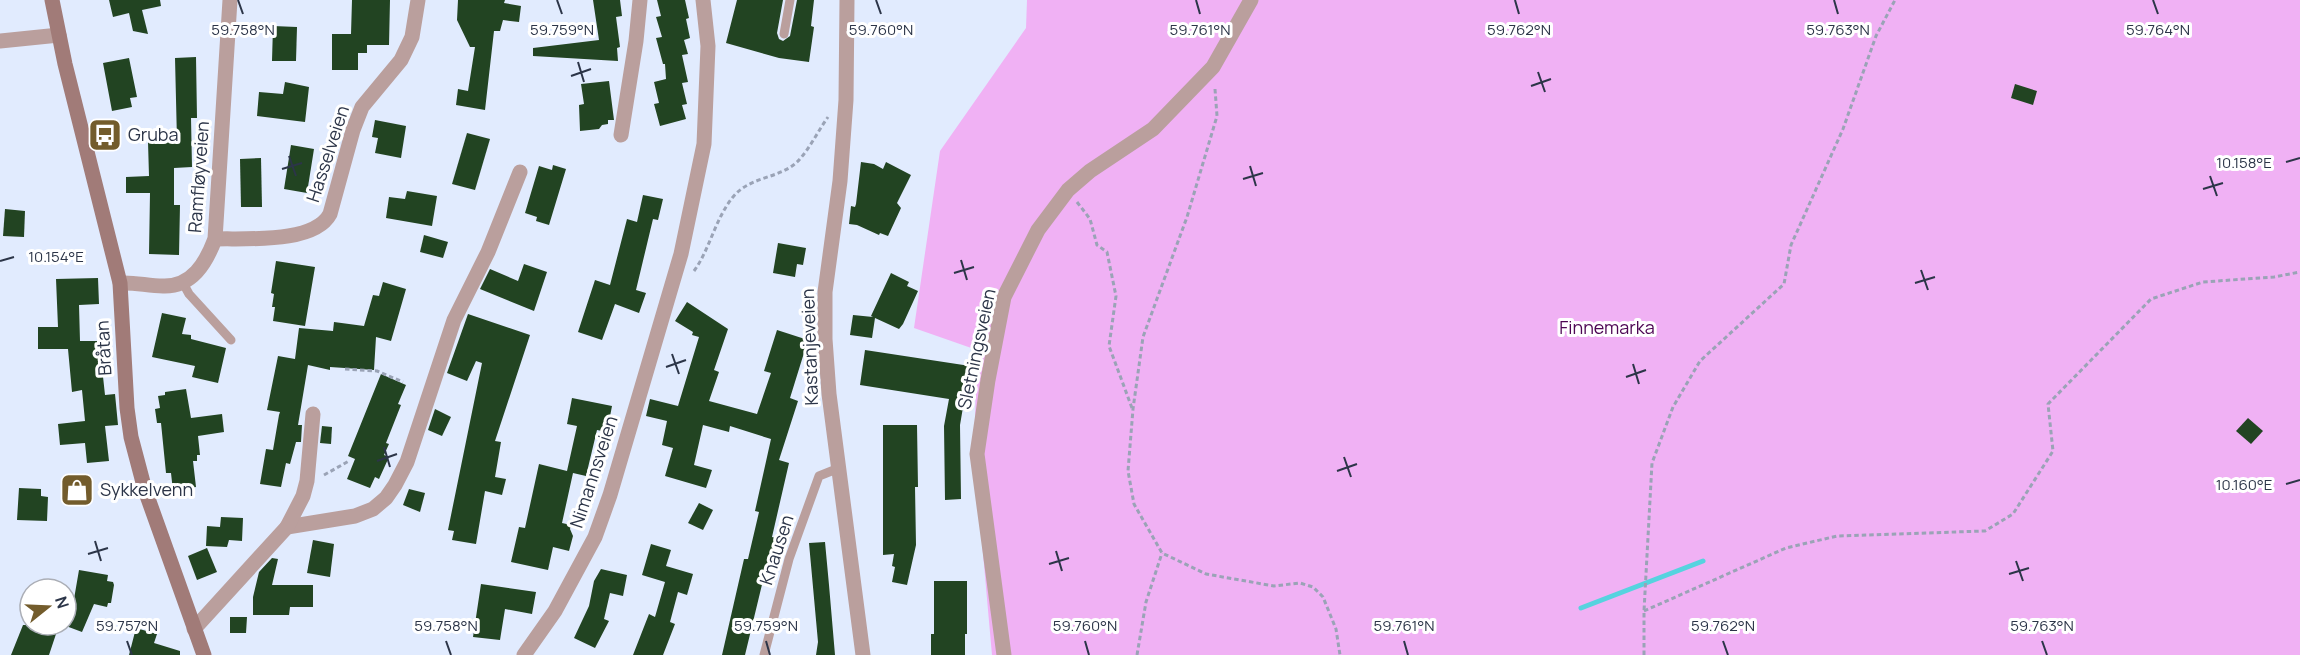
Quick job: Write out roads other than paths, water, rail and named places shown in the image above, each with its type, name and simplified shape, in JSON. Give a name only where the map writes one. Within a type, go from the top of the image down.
[{"type":"main road","name":"Bråtan","points":[[52,0],[120,283],[127,408],[131,437],[145,490],[204,655]]},
{"type":"street","name":"Ramfløyveien","points":[[183,283],[192,277],[208,257],[215,239],[230,0]]},
{"type":"street","name":"Hasselveien","points":[[215,239],[290,236],[325,223],[330,214],[362,107],[401,60],[412,38],[418,0]]},
{"type":"street","points":[[621,135],[640,0]]},
{"type":"street","name":"Nimannsveien","points":[[524,655],[555,611],[595,537],[610,495],[681,254],[705,134],[708,46],[703,0]]},
{"type":"street","name":"Kastanjeveien","points":[[848,0],[846,103],[840,181],[825,292],[829,394],[863,655]]},
{"type":"street","name":"Sletningsveien","points":[[1004,655],[977,454],[1004,297],[1038,230],[1068,190],[1090,171],[1153,129],[1213,67],[1251,0]]},
{"type":"street","points":[[0,41],[59,35]]},
{"type":"street","points":[[287,527],[355,516],[372,508],[391,492],[407,462],[454,320],[488,252],[520,172]]},
{"type":"street","points":[[120,283],[164,286],[183,283]]},
{"type":"street","points":[[194,629],[287,527],[303,496],[307,481],[313,414]]},
{"type":"lane","points":[[784,34],[790,0]]},
{"type":"lane","points":[[183,283],[189,294],[231,340]]},
{"type":"lane","name":"Knausen","points":[[764,655],[789,559],[819,476],[839,468]]},
{"type":"waterway","points":[[1581,608],[1703,561]]},
{"type":"place","name":"Gruba","points":[[105,135]]},
{"type":"place","name":"Sykkelvenn","points":[[77,490]]},
{"type":"park label","name":"Finnemarka","points":[[1607,328]]}]
